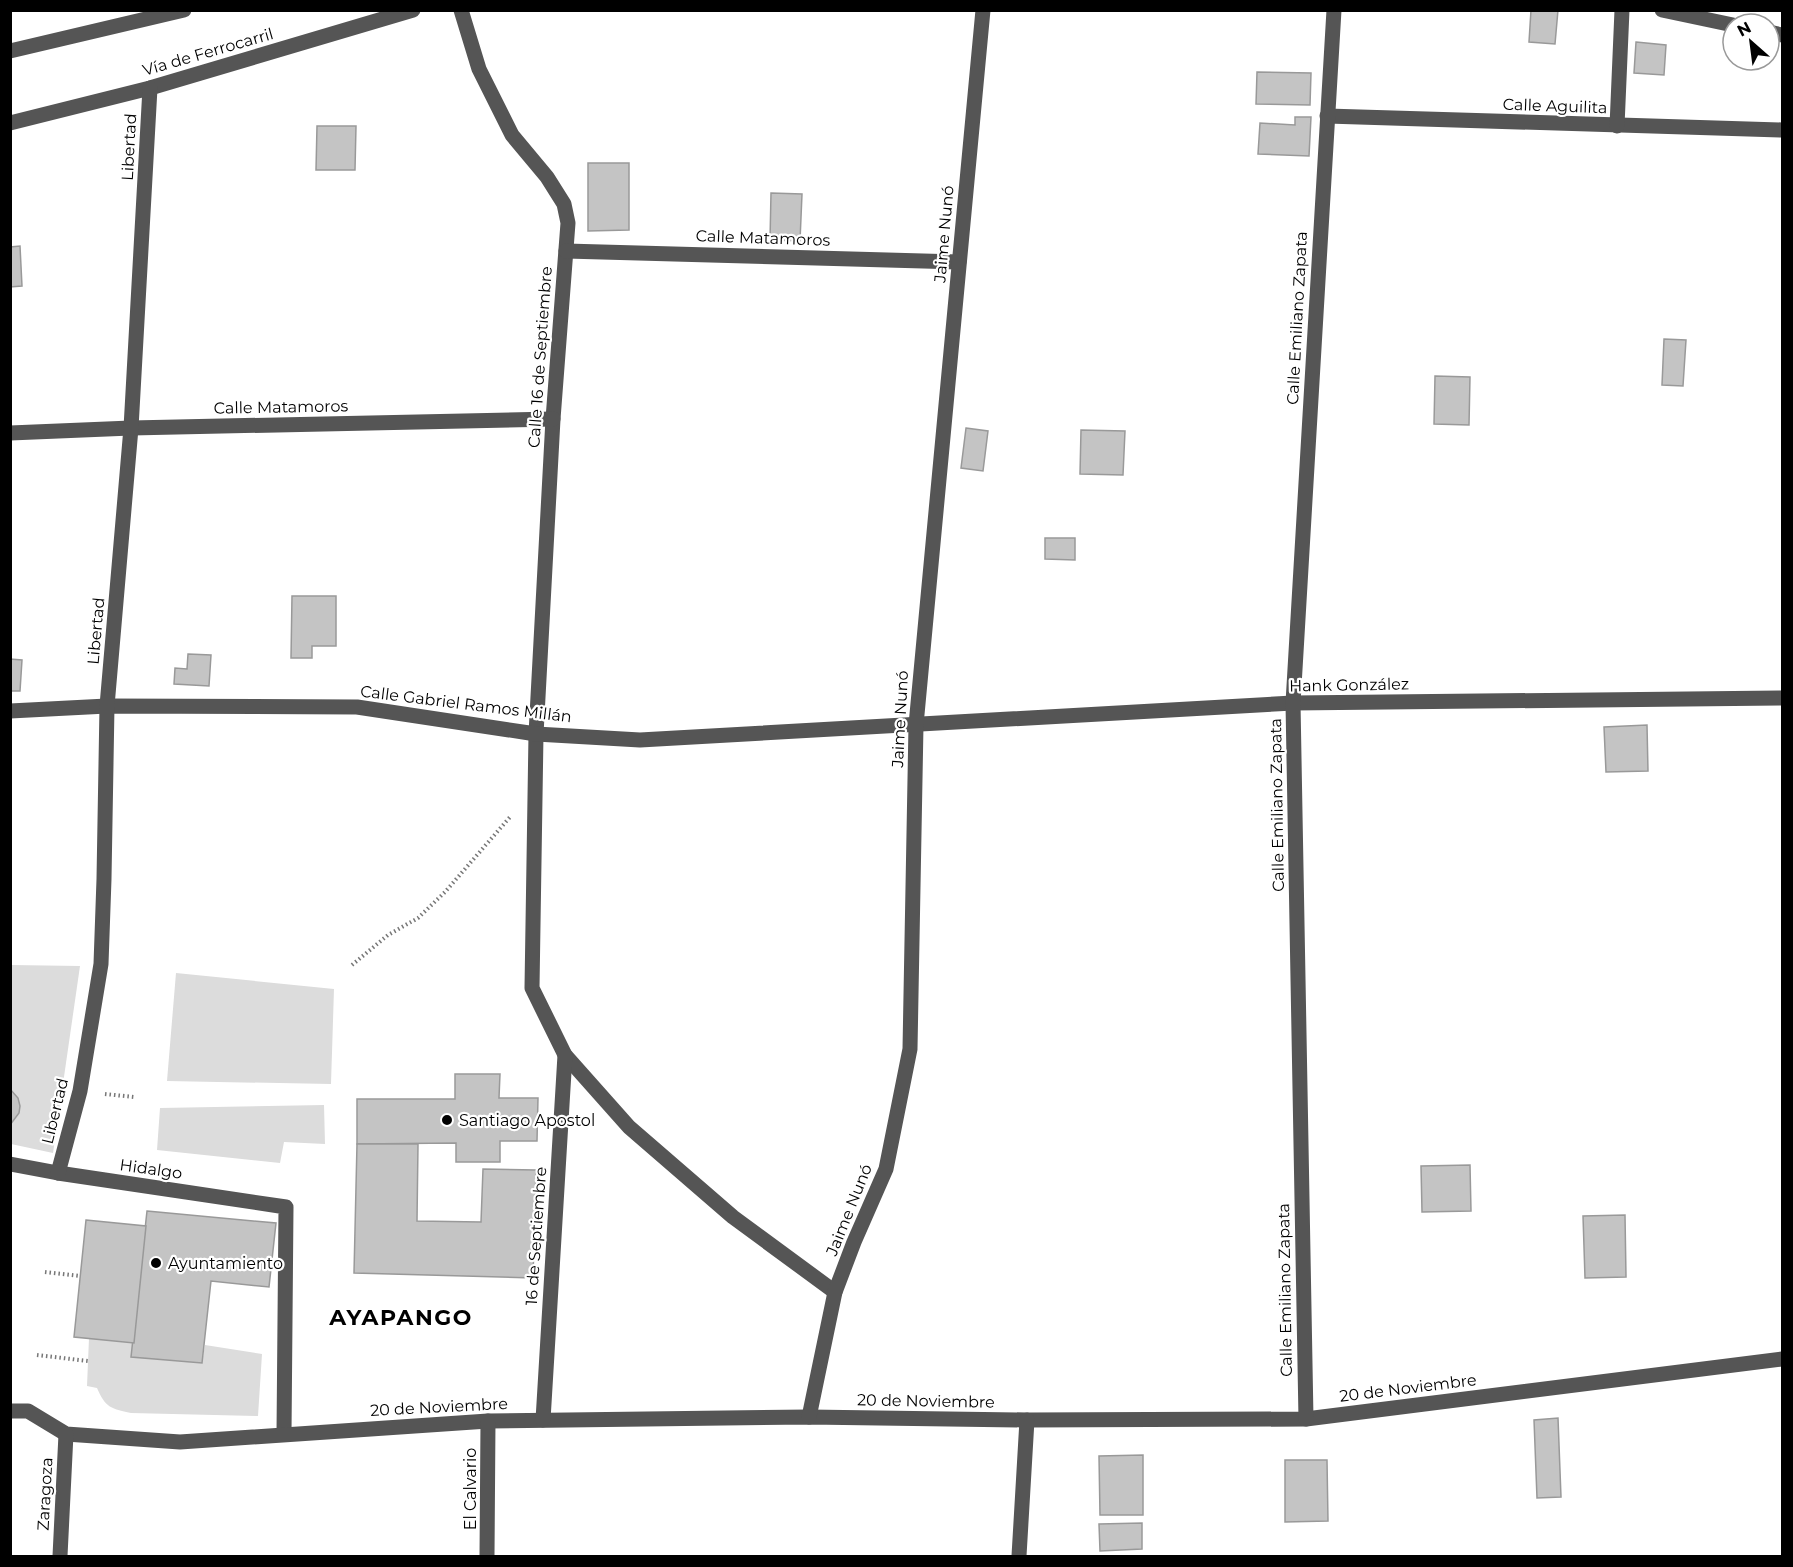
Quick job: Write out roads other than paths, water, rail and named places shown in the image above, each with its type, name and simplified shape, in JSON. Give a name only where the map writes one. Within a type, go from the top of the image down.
[{"type":"street","points":[[10,51],[184,10]]},
{"type":"street","name":"Vía de Ferrocarril","points":[[10,123],[150,88],[413,10]]},
{"type":"street","name":"Calle 16 de Septiembre","points":[[461,10],[478,69],[512,135],[547,177],[564,204],[568,223],[553,418],[536,734]]},
{"type":"street","name":"Jaime Nunó","points":[[809,1417],[836,1292],[854,1242],[886,1169],[910,1049],[916,726],[983,10]]},
{"type":"street","name":"Calle Emiliano Zapata","points":[[1306,1419],[1293,703],[1334,10]]},
{"type":"street","points":[[1617,126],[1622,10]]},
{"type":"street","points":[[1662,10],[1721,22]]},
{"type":"street","name":"Libertad","points":[[58,1173],[80,1091],[101,964],[107,706],[131,428],[150,88]]},
{"type":"street","name":"Calle Aguilita","points":[[1327,116],[1782,130]]},
{"type":"street","name":"Calle Matamoros","points":[[566,251],[959,262]]},
{"type":"street","name":"Calle Matamoros","points":[[10,433],[553,418]]},
{"type":"street","name":"Hank González","points":[[916,726],[1293,703],[1782,698]]},
{"type":"street","name":"Calle Gabriel Ramos Millán","points":[[10,711],[107,706],[357,707],[536,734],[640,740],[916,726]]},
{"type":"street","name":"16 de Septiembre","points":[[536,734],[532,988],[565,1055],[638,1134],[734,1217],[836,1292]]},
{"type":"street","name":"16 de Septiembre","points":[[543,1420],[565,1055]]},
{"type":"street","name":"Hidalgo","points":[[10,1164],[286,1207],[284,1434]]},
{"type":"street","name":"20 de Noviembre","points":[[66,1434],[180,1442],[488,1421],[809,1417],[1028,1420],[1306,1419],[1782,1359]]},
{"type":"street","points":[[10,1411],[28,1411],[66,1434]]},
{"type":"street","points":[[1019,1557],[1028,1420]]},
{"type":"street","name":"El Calvario","points":[[487,1557],[488,1421]]},
{"type":"street","name":"Zaragoza","points":[[60,1557],[66,1434]]},
{"type":"place","name":"Santiago Apostol","points":[[447,1120]]},
{"type":"place","name":"Ayuntamiento","points":[[156,1263]]},
{"type":"district","name":"AYAPANGO","points":[[401,1317]]}]
